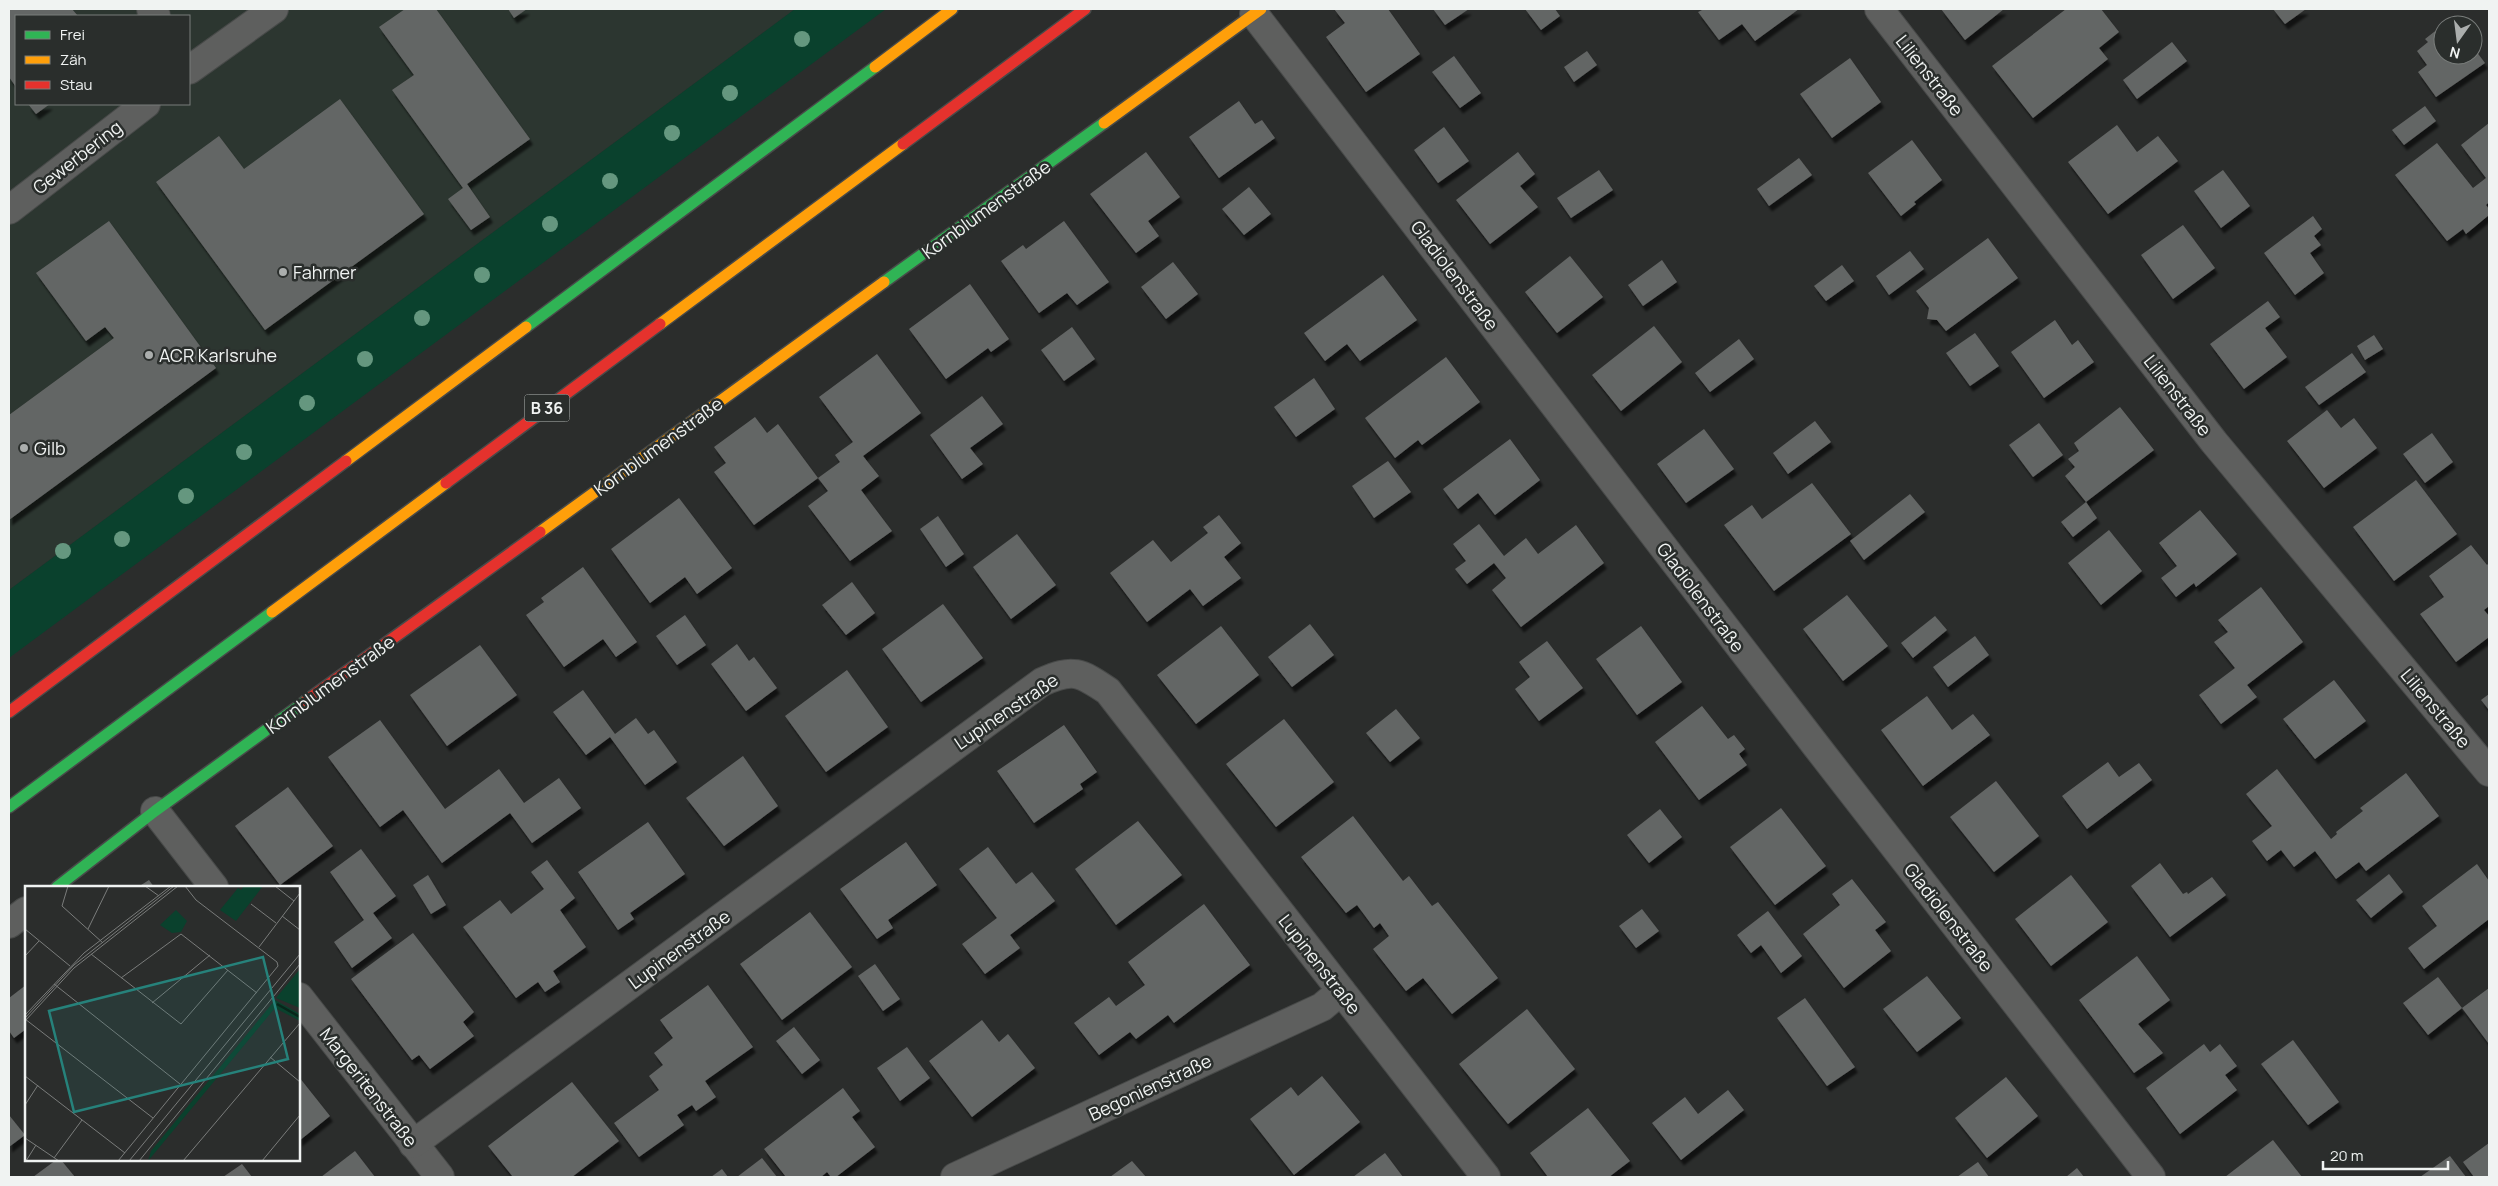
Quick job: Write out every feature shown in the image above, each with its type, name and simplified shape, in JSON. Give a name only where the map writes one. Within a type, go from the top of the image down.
[{"type":"main road","points":[[9,712],[952,9]]},
{"type":"main road","name":"B 36","points":[[9,807],[1085,9]]},
{"type":"main road","name":"Kornblumenstraße","points":[[58,886],[155,811],[1258,11]]},
{"type":"street","points":[[190,65],[274,9]]},
{"type":"street","name":"Lilienstraße","points":[[1879,9],[2214,442],[2489,772]]},
{"type":"street","name":"Gladiolenstraße","points":[[1258,11],[1816,747],[2151,1177]]},
{"type":"street","name":"Gewerbering","points":[[9,210],[145,105]]},
{"type":"street","name":"Lupinenstraße","points":[[413,1144],[1042,682],[1063,672],[1086,676],[1108,691],[1486,1177]]},
{"type":"street","points":[[155,811],[213,886]]},
{"type":"street","points":[[9,924],[25,912]]},
{"type":"street","name":"Begonienstraße","points":[[955,1177],[1322,1007],[1342,992]]},
{"type":"street","name":"Margeritenstraße","points":[[300,998],[440,1177]]},
{"type":"shaded area","points":[[9,9],[795,9],[9,590]]},
{"type":"green space","points":[[795,9],[886,9],[9,658],[9,590]]},
{"type":"building","points":[[9,9],[72,9],[77,15],[15,15],[15,86],[9,77]]},
{"type":"building","points":[[405,9],[436,9],[530,139],[467,184],[490,217],[471,230],[448,199],[463,188],[392,90],[414,75],[379,27]]},
{"type":"building","points":[[508,9],[527,9],[514,18]]},
{"type":"building","points":[[1334,9],[1388,9],[1420,54],[1366,92],[1326,37],[1345,23]]},
{"type":"building","points":[[1433,9],[1469,9],[1445,25]]},
{"type":"building","points":[[1525,9],[1555,9],[1560,16],[1541,30]]},
{"type":"building","points":[[1704,9],[1799,9],[1755,41],[1742,24],[1719,40],[1698,12]]},
{"type":"building","points":[[1941,9],[2004,9],[1965,40]]},
{"type":"building","points":[[2066,9],[2101,9],[2119,32],[2099,48],[2108,59],[2033,118],[1992,66]]},
{"type":"building","points":[[2273,9],[2306,9],[2285,24]]},
{"type":"building","points":[[2433,33],[2433,65],[2482,65],[2436,97],[2418,72],[2427,65],[2417,51],[2428,42],[2425,39]]},
{"type":"building","points":[[2172,42],[2187,61],[2137,99],[2123,80]]},
{"type":"building","points":[[1587,51],[1597,65],[1574,82],[1564,67]]},
{"type":"building","points":[[1454,56],[1481,93],[1460,108],[1432,72]]},
{"type":"building","points":[[1850,58],[1881,102],[1832,138],[1800,94]]},
{"type":"building","name":"Fahrner","points":[[340,99],[424,214],[265,330],[156,182],[219,136],[244,169]]},
{"type":"building","points":[[1239,101],[1255,124],[1262,120],[1275,138],[1219,178],[1189,137]]},
{"type":"building","points":[[29,105],[49,105],[36,114]]},
{"type":"building","points":[[2425,106],[2436,121],[2404,145],[2392,130]]},
{"type":"building","points":[[2489,123],[2489,202],[2486,205],[2489,209],[2489,215],[2466,234],[2463,229],[2447,241],[2395,175],[2437,143],[2473,188],[2486,178],[2461,145]]},
{"type":"building","points":[[2117,125],[2137,152],[2158,136],[2178,161],[2108,214],[2068,162]]},
{"type":"building","points":[[1444,127],[1469,161],[1438,183],[1414,150]]},
{"type":"building","points":[[1912,140],[1942,180],[1914,202],[1916,204],[1901,216],[1868,173]]},
{"type":"building","points":[[1146,152],[1180,197],[1148,221],[1159,236],[1136,253],[1090,194]]},
{"type":"building","points":[[1518,152],[1535,174],[1520,186],[1538,207],[1490,244],[1456,200]]},
{"type":"building","points":[[1799,158],[1812,175],[1769,206],[1757,189]]},
{"type":"building","points":[[1599,170],[1613,190],[1571,218],[1557,198]]},
{"type":"building","points":[[2223,170],[2250,206],[2221,228],[2194,191]]},
{"type":"building","points":[[1249,187],[1271,214],[1244,235],[1222,209]]},
{"type":"building","points":[[2313,216],[2322,229],[2314,236],[2321,245],[2310,253],[2324,273],[2295,295],[2264,253]]},
{"type":"building","name":"ACR Karlsruhe","points":[[109,221],[216,368],[9,520],[9,415],[114,338],[105,327],[86,341],[36,273]]},
{"type":"building","points":[[1064,221],[1109,282],[1077,305],[1067,293],[1039,313],[1001,261],[1023,245],[1026,249]]},
{"type":"building","points":[[2183,225],[2215,268],[2173,299],[2141,255]]},
{"type":"building","points":[[1988,238],[2018,278],[1946,331],[1937,320],[1927,319],[1929,308],[1916,291]]},
{"type":"building","points":[[1910,251],[1924,269],[1889,295],[1876,276]]},
{"type":"building","points":[[1570,256],[1603,297],[1557,333],[1525,292]]},
{"type":"building","points":[[1662,260],[1677,282],[1643,306],[1628,285]]},
{"type":"building","points":[[1173,262],[1198,294],[1166,319],[1141,287]]},
{"type":"building","points":[[1842,265],[1854,281],[1826,301],[1814,286]]},
{"type":"building","points":[[1383,275],[1417,320],[1360,361],[1347,344],[1325,361],[1304,333]]},
{"type":"building","points":[[970,284],[1009,339],[991,352],[988,348],[946,379],[909,329]]},
{"type":"building","points":[[2268,301],[2280,317],[2265,328],[2287,357],[2244,389],[2210,344]]},
{"type":"building","points":[[2055,320],[2072,345],[2078,340],[2094,362],[2044,398],[2011,352]]},
{"type":"building","points":[[1654,326],[1682,362],[1621,411],[1592,375]]},
{"type":"building","points":[[1072,327],[1095,359],[1064,381],[1041,350]]},
{"type":"building","points":[[1975,333],[1999,366],[1970,386],[1946,353]]},
{"type":"building","points":[[2374,335],[2383,349],[2365,360],[2357,346]]},
{"type":"building","points":[[1739,339],[1754,359],[1710,392],[1695,373]]},
{"type":"building","points":[[2352,353],[2366,372],[2319,405],[2305,387]]},
{"type":"building","points":[[877,354],[921,413],[863,456],[879,476],[861,490],[892,531],[850,561],[808,506],[828,491],[818,478],[840,462],[835,455],[853,442],[819,397]]},
{"type":"building","points":[[1446,357],[1480,402],[1422,445],[1418,440],[1395,458],[1365,418]]},
{"type":"building","points":[[1314,378],[1335,409],[1296,437],[1274,407]]},
{"type":"building","points":[[982,396],[1003,424],[970,448],[983,464],[962,479],[930,435]]},
{"type":"building","points":[[2120,407],[2154,450],[2086,502],[2065,476],[2075,467],[2068,459],[2079,451],[2074,443]]},
{"type":"building","points":[[2327,410],[2341,428],[2354,418],[2377,448],[2324,488],[2287,441]]},
{"type":"building","points":[[755,417],[767,433],[778,424],[818,478],[754,525],[714,472],[726,463],[714,447]]},
{"type":"building","points":[[1815,421],[1831,442],[1788,474],[1773,453]]},
{"type":"building","points":[[2039,423],[2063,455],[2033,477],[2009,445]]},
{"type":"building","points":[[1704,429],[1734,469],[1686,503],[1657,464]]},
{"type":"building","points":[[2432,433],[2453,462],[2425,483],[2403,454]]},
{"type":"building","points":[[1510,439],[1540,480],[1495,515],[1478,493],[1458,509],[1443,489]]},
{"type":"building","points":[[1388,461],[1411,492],[1374,518],[1352,486]]},
{"type":"building","points":[[2416,480],[2457,534],[2394,581],[2353,527]]},
{"type":"building","points":[[1812,483],[1851,534],[1774,591],[1724,525],[1752,505],[1762,519]]},
{"type":"building","points":[[1910,494],[1925,512],[1864,560],[1850,541]]},
{"type":"building","points":[[679,498],[732,568],[697,594],[685,577],[650,603],[611,549]]},
{"type":"building","points":[[2086,502],[2097,518],[2073,537],[2061,522]]},
{"type":"building","points":[[2200,510],[2237,554],[2196,587],[2194,583],[2176,597],[2161,578],[2177,566],[2159,543]]},
{"type":"building","points":[[1219,515],[1241,543],[1224,557],[1241,578],[1203,606],[1190,589],[1147,622],[1110,573],[1153,540],[1171,562],[1208,533],[1203,527]]},
{"type":"building","points":[[938,516],[964,554],[946,567],[920,529]]},
{"type":"building","points":[[1479,524],[1504,556],[1526,538],[1538,554],[1576,525],[1604,563],[1521,627],[1492,590],[1506,578],[1494,563],[1467,584],[1455,569],[1466,561],[1453,544]]},
{"type":"building","points":[[2109,530],[2142,571],[2101,605],[2068,563]]},
{"type":"building","points":[[1017,534],[1056,585],[1011,619],[973,567]]},
{"type":"building","points":[[2471,545],[2487,565],[2489,563],[2489,606],[2484,610],[2489,616],[2489,637],[2456,662],[2420,614],[2444,597],[2429,576]]},
{"type":"building","points":[[583,567],[637,642],[616,657],[603,639],[564,667],[526,615],[544,602],[541,598]]},
{"type":"building","points":[[852,582],[875,613],[846,635],[822,605]]},
{"type":"building","points":[[2261,587],[2303,642],[2247,685],[2257,697],[2221,724],[2199,695],[2235,668],[2214,642],[2228,632],[2218,620]]},
{"type":"building","points":[[1847,595],[1888,646],[1843,681],[1803,629]]},
{"type":"building","points":[[943,604],[983,658],[921,702],[882,649]]},
{"type":"building","points":[[685,615],[706,645],[677,665],[656,636]]},
{"type":"building","points":[[1935,616],[1947,630],[1913,658],[1901,643]]},
{"type":"building","points":[[1310,624],[1334,655],[1292,687],[1268,657]]},
{"type":"building","points":[[1221,626],[1259,675],[1196,724],[1157,675]]},
{"type":"building","points":[[1641,626],[1682,682],[1637,715],[1596,659]]},
{"type":"building","points":[[1975,636],[1989,655],[1948,687],[1933,667]]},
{"type":"building","points":[[1547,641],[1583,688],[1539,721],[1515,689],[1530,677],[1519,662]]},
{"type":"building","points":[[737,644],[749,661],[754,657],[777,688],[746,711],[711,664]]},
{"type":"building","points":[[480,645],[517,695],[447,746],[410,695]]},
{"type":"building","points":[[847,670],[888,727],[826,772],[785,716]]},
{"type":"building","points":[[2334,680],[2366,721],[2315,759],[2283,719]]},
{"type":"building","points":[[583,690],[615,734],[636,718],[648,734],[654,730],[677,762],[645,785],[610,737],[586,755],[553,712]]},
{"type":"building","points":[[2489,694],[2489,710],[2481,700]]},
{"type":"building","points":[[1927,696],[1952,730],[1973,714],[1990,735],[1923,786],[1881,730]]},
{"type":"building","points":[[1702,706],[1728,739],[1734,735],[1745,749],[1739,754],[1747,765],[1699,800],[1655,742]]},
{"type":"building","points":[[1396,709],[1420,738],[1390,762],[1366,733]]},
{"type":"building","points":[[1284,719],[1334,782],[1276,827],[1226,764]]},
{"type":"building","points":[[380,720],[445,809],[499,769],[524,803],[559,778],[581,808],[532,843],[510,813],[442,863],[403,810],[380,827],[328,757]]},
{"type":"building","points":[[1064,725],[1097,772],[1080,784],[1083,789],[1034,823],[997,771]]},
{"type":"building","points":[[743,756],[778,806],[724,846],[686,798]]},
{"type":"building","points":[[2108,762],[2119,777],[2139,763],[2152,780],[2087,829],[2062,796]]},
{"type":"building","points":[[2277,769],[2331,839],[2337,834],[2336,832],[2363,811],[2360,808],[2406,773],[2439,816],[2366,871],[2359,862],[2336,879],[2315,851],[2294,867],[2281,850],[2267,861],[2252,841],[2272,826],[2246,794]]},
{"type":"building","points":[[1996,781],[2039,836],[1994,872],[1950,817]]},
{"type":"building","points":[[288,787],[333,846],[280,885],[235,826]]},
{"type":"building","points":[[1781,808],[1826,866],[1775,905],[1730,847]]},
{"type":"building","points":[[1660,809],[1682,837],[1649,863],[1627,835]]},
{"type":"building","points":[[1353,816],[1403,881],[1409,876],[1432,906],[1438,902],[1498,978],[1452,1014],[1423,978],[1406,991],[1373,949],[1389,936],[1380,923],[1374,928],[1357,905],[1346,913],[1301,857]]},
{"type":"building","points":[[1138,821],[1182,875],[1116,925],[1075,869]]},
{"type":"building","points":[[648,822],[685,874],[630,913],[634,919],[618,930],[578,872]]},
{"type":"building","points":[[906,842],[937,885],[888,920],[893,928],[877,939],[840,889]]},
{"type":"building","points":[[988,847],[1016,884],[1032,872],[1055,901],[1010,935],[1020,948],[985,974],[962,944],[997,918],[959,869]]},
{"type":"building","points":[[361,849],[396,896],[373,913],[392,938],[352,968],[334,942],[364,920],[330,872]]},
{"type":"building","points":[[547,860],[575,898],[560,910],[586,947],[553,971],[560,982],[545,992],[538,982],[516,998],[463,927],[500,900],[511,914],[544,889],[531,872]]},
{"type":"building","points":[[2160,863],[2183,894],[2187,892],[2188,894],[2212,877],[2226,895],[2170,937],[2131,886]]},
{"type":"building","points":[[2477,864],[2489,881],[2489,919],[2424,969],[2408,948],[2437,926],[2422,906]]},
{"type":"building","points":[[2389,874],[2403,892],[2371,918],[2356,900]]},
{"type":"building","points":[[428,875],[446,905],[431,914],[413,885]]},
{"type":"building","points":[[2071,875],[2108,922],[2051,966],[2015,919]]},
{"type":"building","points":[[1852,879],[1886,922],[1875,930],[1891,951],[1844,988],[1803,934],[1840,905],[1832,894]]},
{"type":"building","points":[[149,880],[153,886],[140,886]]},
{"type":"building","points":[[1204,904],[1250,965],[1174,1023],[1168,1015],[1136,1039],[1130,1032],[1099,1055],[1074,1023],[1109,997],[1116,1006],[1145,985],[1128,962]]},
{"type":"building","points":[[1642,909],[1659,931],[1636,948],[1619,926]]},
{"type":"building","points":[[1768,911],[1802,956],[1781,973],[1761,945],[1751,953],[1737,935]]},
{"type":"building","points":[[810,912],[852,967],[782,1020],[740,964]]},
{"type":"building","points":[[413,933],[474,1012],[463,1022],[474,1036],[430,1069],[419,1055],[412,1060],[351,979]]},
{"type":"building","points":[[2137,956],[2170,1000],[2138,1024],[2163,1053],[2134,1073],[2079,1000]]},
{"type":"building","points":[[875,964],[900,999],[883,1011],[858,976]]},
{"type":"building","points":[[1927,976],[1961,1018],[1917,1052],[1883,1009]]},
{"type":"building","points":[[2438,977],[2462,1008],[2428,1035],[2403,1003]]},
{"type":"building","points":[[708,985],[753,1047],[705,1081],[716,1097],[696,1111],[692,1105],[677,1115],[684,1125],[639,1157],[614,1123],[659,1090],[649,1076],[663,1065],[654,1053],[673,1038],[660,1020]]},
{"type":"building","points":[[25,986],[25,1030],[14,1038],[9,1031],[9,998]]},
{"type":"building","points":[[2489,988],[2489,1044],[2462,1008]]},
{"type":"building","points":[[1805,998],[1855,1067],[1827,1086],[1777,1018]]},
{"type":"building","points":[[1527,1009],[1575,1069],[1508,1124],[1459,1064]]},
{"type":"building","points":[[982,1020],[999,1042],[1008,1034],[1035,1068],[972,1117],[929,1061]]},
{"type":"building","points":[[794,1027],[820,1060],[802,1074],[776,1041]]},
{"type":"building","points":[[2293,1040],[2339,1102],[2308,1125],[2261,1064]]},
{"type":"building","points":[[2204,1044],[2210,1052],[2220,1044],[2237,1066],[2225,1075],[2237,1090],[2180,1134],[2146,1088]]},
{"type":"building","points":[[907,1047],[930,1078],[900,1101],[877,1068]]},
{"type":"building","points":[[1322,1076],[1360,1122],[1294,1175],[1250,1119],[1291,1087],[1298,1096]]},
{"type":"building","points":[[2006,1077],[2038,1116],[1987,1158],[1955,1118]]},
{"type":"building","points":[[300,1078],[330,1116],[300,1140]]},
{"type":"building","points":[[572,1082],[619,1141],[572,1177],[513,1177],[488,1146]]},
{"type":"building","points":[[843,1088],[860,1111],[852,1117],[875,1147],[836,1177],[831,1177],[827,1172],[821,1177],[786,1177],[764,1149]]},
{"type":"building","points":[[1728,1090],[1744,1110],[1681,1160],[1652,1123],[1685,1097],[1698,1114]]},
{"type":"building","points":[[1588,1108],[1630,1161],[1609,1177],[1548,1177],[1530,1153]]},
{"type":"building","points":[[9,1115],[25,1135],[9,1147]]},
{"type":"building","points":[[2273,1140],[2302,1177],[2225,1177]]},
{"type":"building","points":[[2489,1143],[2489,1177],[2474,1177],[2463,1162]]},
{"type":"building","points":[[355,1151],[375,1177],[321,1177]]},
{"type":"building","points":[[1385,1153],[1403,1177],[1353,1177]]},
{"type":"building","points":[[2450,1156],[2466,1177],[2420,1177]]},
{"type":"building","points":[[762,1158],[777,1177],[737,1177]]},
{"type":"building","points":[[55,1161],[62,1161],[75,1177],[33,1177]]},
{"type":"building","points":[[1132,1161],[1146,1177],[1110,1177]]},
{"type":"building","points":[[1978,1162],[1989,1177],[1957,1177]]},
{"type":"building","points":[[242,1164],[252,1177],[223,1177]]},
{"type":"building","points":[[2077,1168],[2084,1177],[2066,1177]]},
{"type":"building","points":[[722,1169],[728,1177],[711,1177]]},
{"type":"traffic: fast","points":[[526,327],[875,67]]},
{"type":"traffic: fast","points":[[884,282],[1104,123]]},
{"type":"traffic: fast","points":[[9,807],[272,612]]},
{"type":"traffic: fast","points":[[58,886],[155,811],[306,701]]},
{"type":"traffic: slow","points":[[875,67],[952,9]]},
{"type":"traffic: slow","points":[[1104,123],[1261,9]]},
{"type":"traffic: slow","points":[[660,324],[903,144]]},
{"type":"traffic: slow","points":[[540,532],[884,282]]},
{"type":"traffic: slow","points":[[346,461],[526,327]]},
{"type":"traffic: slow","points":[[272,612],[446,483]]},
{"type":"traffic: jam","points":[[903,144],[1085,9]]},
{"type":"traffic: jam","points":[[446,483],[660,324]]},
{"type":"traffic: jam","points":[[9,712],[346,461]]},
{"type":"traffic: jam","points":[[306,701],[540,532]]},
{"type":"place","name":"Fahrner","points":[[283,272]]},
{"type":"place","name":"ACR Karlsruhe","points":[[149,355]]},
{"type":"place","name":"Gilb","points":[[24,448]]}]
